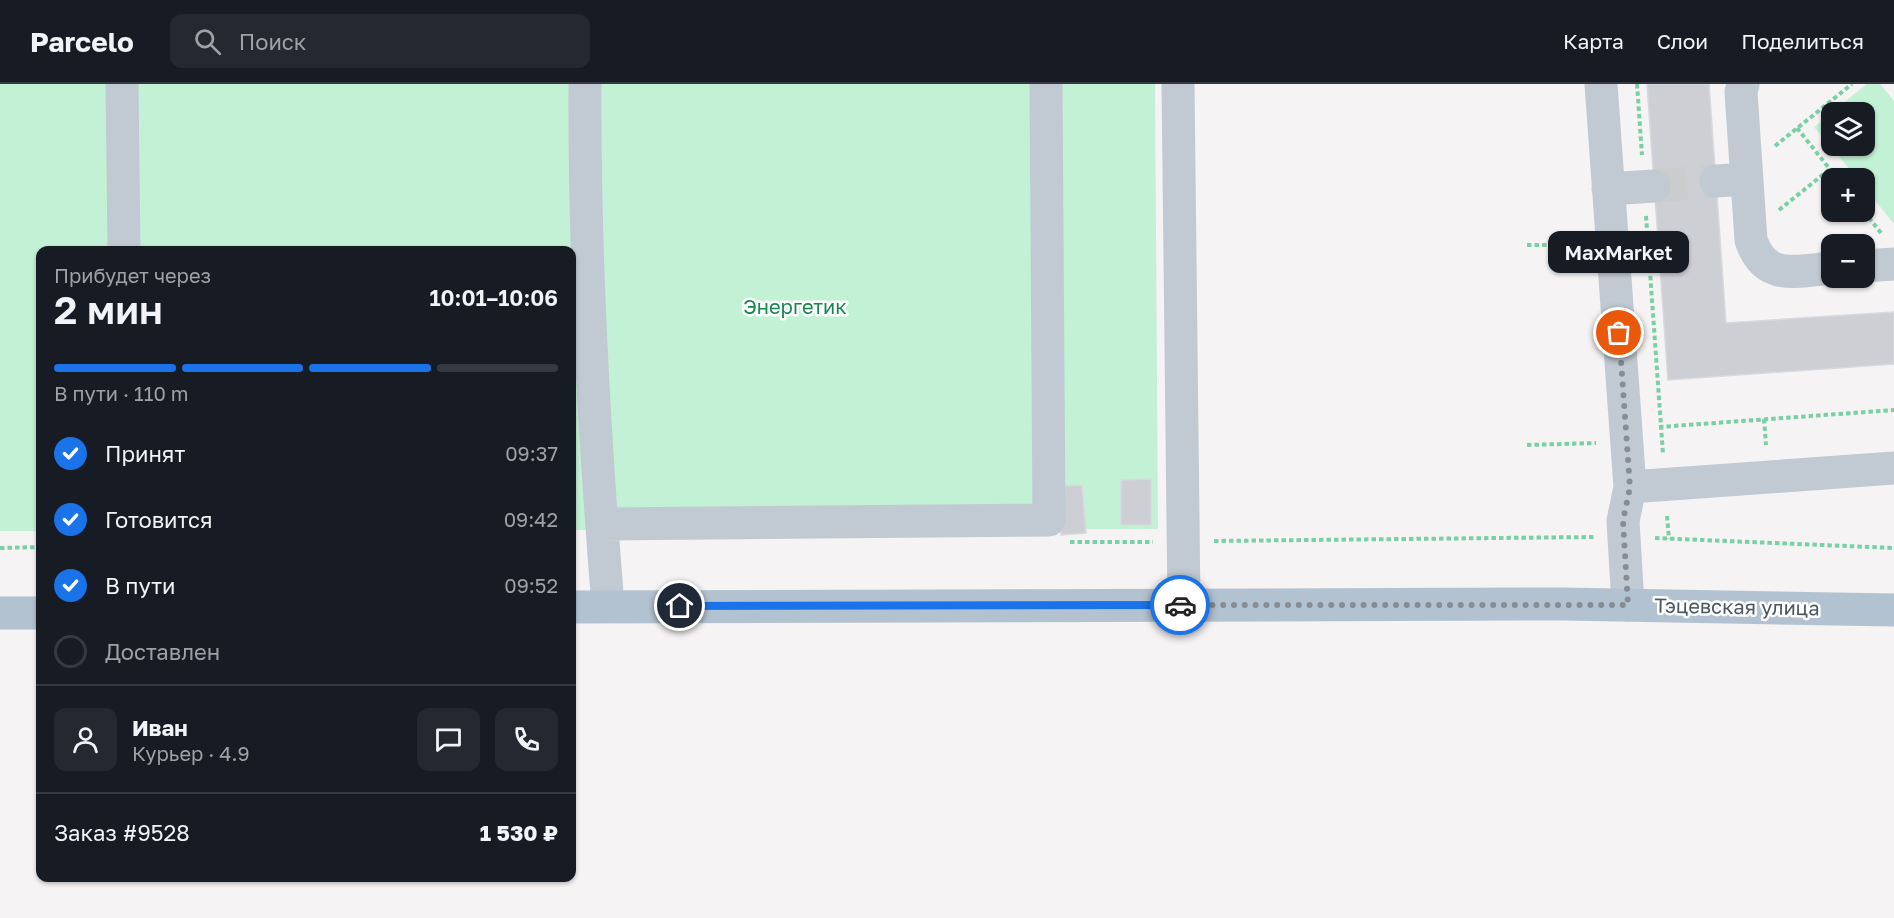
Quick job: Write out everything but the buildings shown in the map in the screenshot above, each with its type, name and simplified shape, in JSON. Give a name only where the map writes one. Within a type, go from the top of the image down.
[{"type":"main road","name":"Тэцевская улица","points":[[576,607],[1628,605],[1894,610]]},
{"type":"main road","points":[[0,613],[36,613]]},
{"type":"lane","points":[[122,84],[124,246]]},
{"type":"lane","points":[[585,84],[585,168],[597,471],[608,606]]},
{"type":"lane","points":[[602,524],[1049,520],[1046,84]]},
{"type":"lane","points":[[1178,84],[1184,605]]},
{"type":"lane","points":[[1601,84],[1630,487],[1624,513],[1623,537],[1628,605]]},
{"type":"lane","points":[[1743,84],[1737,176],[1756,254],[1774,269],[1790,271],[1821,269]]},
{"type":"lane","points":[[1608,189],[1649,186]]},
{"type":"lane","points":[[1875,260],[1890,252]]},
{"type":"lane","points":[[1630,487],[1894,468]]},
{"type":"path","points":[[1637,84],[1649,186],[1669,539]]},
{"type":"path","points":[[1737,176],[1852,84]]},
{"type":"path","points":[[1797,128],[1829,168]]},
{"type":"path","points":[[1751,233],[1821,176]]},
{"type":"path","points":[[1870,222],[1890,252]]},
{"type":"path","points":[[1527,245],[1612,245]]},
{"type":"path","points":[[1527,446],[1626,436],[1661,426],[1894,410]]},
{"type":"path","points":[[1062,542],[1623,537],[1894,548]]},
{"type":"path","points":[[0,548],[36,547]]},
{"type":"green space","name":"Энергетик","points":[[0,84],[1155,84],[1158,529],[576,530],[576,246],[36,246],[36,531],[0,531]]},
{"type":"green space","points":[[1867,84],[1880,84],[1894,101],[1894,224],[1875,200],[1875,168],[1849,168],[1838,156],[1875,156],[1875,102],[1844,102]]},
{"type":"green space","points":[[1821,122],[1821,135],[1814,127]]},
{"type":"tunnel","points":[[1654,186],[1716,181]]},
{"type":"way so far","points":[[1180,605],[1628,605],[1623,521],[1630,487],[1619,333]]},
{"type":"place","name":"MaxMarket","points":[[1619,333]]},
{"type":"route","points":[[680,606],[1180,605]]}]
